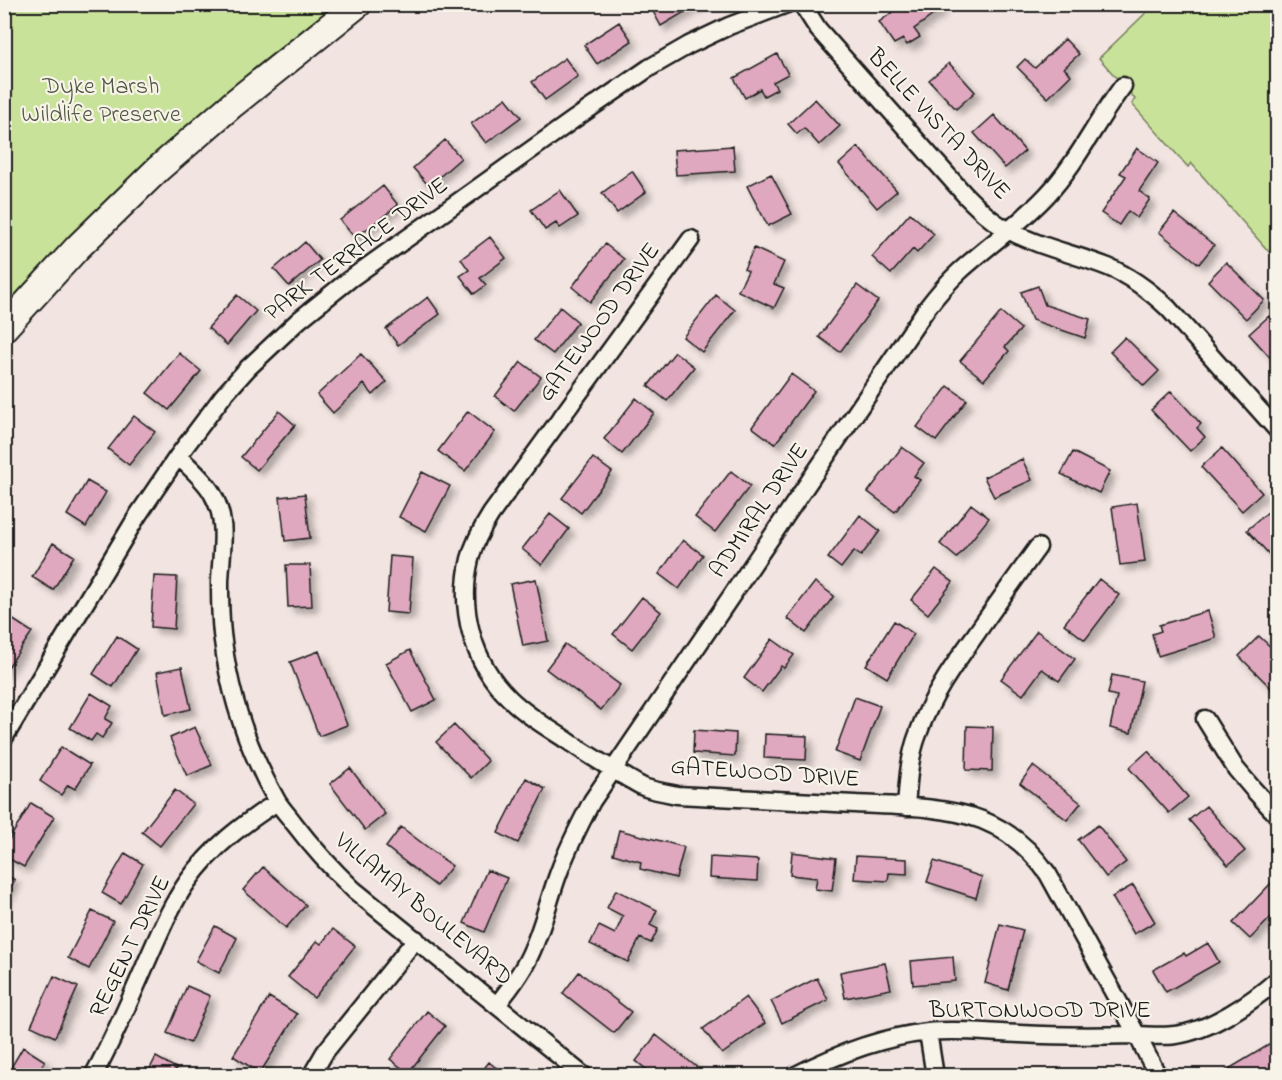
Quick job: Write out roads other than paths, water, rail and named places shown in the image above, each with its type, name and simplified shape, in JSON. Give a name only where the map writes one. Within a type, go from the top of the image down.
[{"type":"main road","points":[[4,328],[78,247],[158,169],[233,104],[358,4]]},
{"type":"street","name":"PARK TERRACE DRIVE","points":[[4,738],[138,515],[178,456],[223,396],[248,368],[299,320],[350,279],[649,68],[729,26],[787,4]]},
{"type":"street","name":"BELLE VISTA DRIVE","points":[[802,4],[818,29],[965,195],[988,216],[1008,230],[1058,251],[1107,266],[1137,283],[1168,308],[1278,431]]},
{"type":"street","name":"ADMIRAL DRIVE","points":[[497,1005],[518,978],[529,958],[570,844],[592,801],[927,308],[959,272],[1029,214],[1049,193],[1073,164],[1113,98],[1123,86]]},
{"type":"street","name":"GATEWOOD DRIVE","points":[[691,238],[491,514],[475,544],[467,574],[466,604],[471,632],[481,660],[496,684],[525,712],[582,751],[644,787],[677,795],[906,807],[952,812],[973,816],[1004,831],[1023,845],[1048,874],[1158,1076]]},
{"type":"street","name":"VILLAMAY BOULEVARD","points":[[178,456],[205,483],[222,516],[224,532],[220,611],[227,668],[235,702],[246,733],[277,802],[309,843],[354,890],[584,1076]]},
{"type":"street","points":[[906,807],[913,750],[928,707],[950,670],[1038,547]]},
{"type":"street","points":[[1205,719],[1236,769],[1278,816]]},
{"type":"street","name":"REGENT DRIVE","points":[[93,1076],[112,1041],[166,918],[188,880],[226,838],[277,802]]},
{"type":"street","points":[[311,1076],[325,1052],[416,939]]},
{"type":"street","name":"BURTONWOOD DRIVE","points":[[794,1076],[863,1046],[928,1032],[1080,1036],[1175,1035],[1209,1024],[1244,1006],[1278,979]]},
{"type":"street","points":[[928,1032],[935,1076]]},
{"type":"park label","name":"Dyke Marsh Wildlife Preserve","points":[[101,101]]}]
